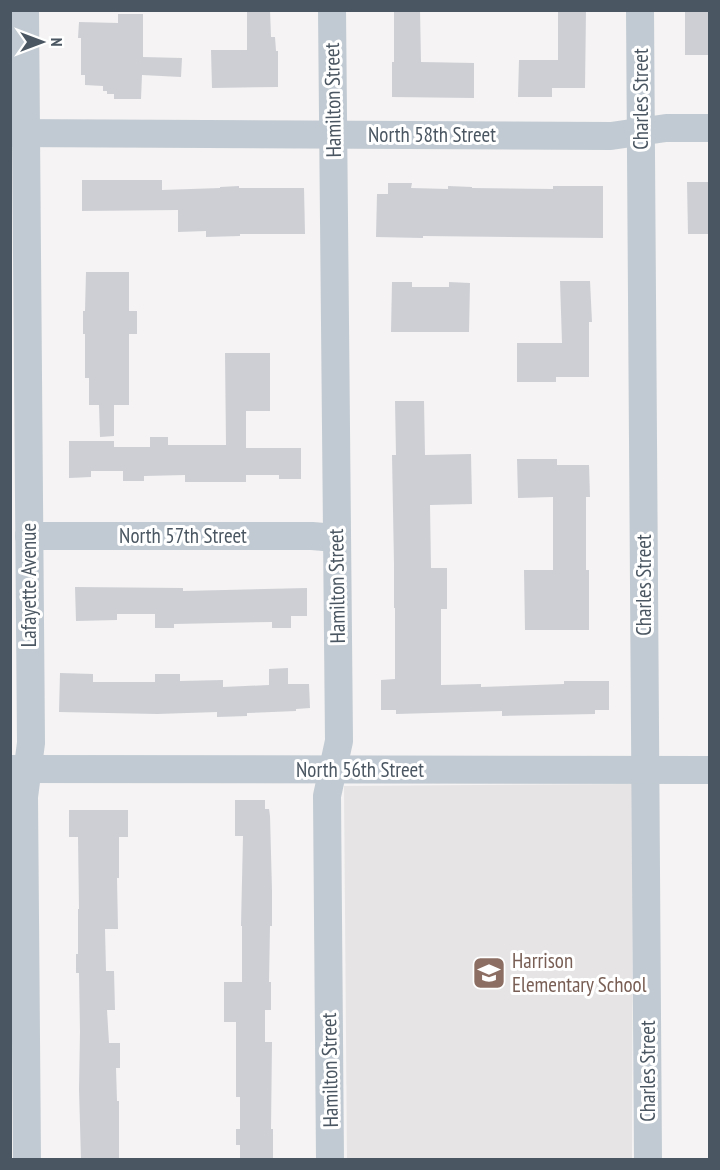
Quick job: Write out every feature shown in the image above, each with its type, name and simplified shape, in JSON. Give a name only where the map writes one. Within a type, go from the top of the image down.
[{"type":"street","name":"Lafayette Avenue","points":[[25,10],[18,133],[29,536],[31,743],[19,769],[24,797],[27,1160]]},
{"type":"street","name":"Hamilton Street","points":[[330,1160],[327,796],[339,741],[332,10]]},
{"type":"street","name":"Charles Street","points":[[640,10],[648,1160]]},
{"type":"street","name":"North 58th Street","points":[[18,133],[611,136],[666,128],[710,128]]},
{"type":"street","name":"North 57th Street","points":[[29,536],[312,536],[336,538]]},
{"type":"street","name":"North 56th Street","points":[[19,769],[710,770]]},
{"type":"shaded area","name":"Harrison Elementary School","points":[[633,784],[632,1159],[347,1159],[344,786]]},
{"type":"building","points":[[247,10],[270,10],[271,37],[275,37],[276,51],[278,51],[278,87],[212,88],[211,50],[247,50]]},
{"type":"building","points":[[394,10],[420,10],[421,62],[474,63],[474,98],[392,97]]},
{"type":"building","points":[[558,10],[586,10],[585,88],[552,88],[552,97],[518,97],[519,60],[558,60]]},
{"type":"building","points":[[685,10],[710,10],[710,55],[685,55]]},
{"type":"building","points":[[118,14],[143,14],[143,57],[182,58],[181,77],[142,75],[141,99],[114,99],[114,94],[107,94],[107,91],[103,91],[103,86],[85,85],[85,75],[81,75],[79,22],[118,23]]},
{"type":"building","points":[[82,180],[162,180],[162,190],[239,186],[239,188],[304,188],[305,234],[240,234],[240,236],[206,237],[206,231],[178,232],[178,210],[82,211]]},
{"type":"building","points":[[687,182],[710,182],[710,234],[688,234]]},
{"type":"building","points":[[388,183],[412,183],[411,188],[448,189],[448,186],[553,189],[553,186],[603,186],[603,238],[376,237],[377,194],[388,194]]},
{"type":"building","points":[[86,272],[129,272],[129,311],[137,311],[137,334],[129,334],[129,405],[114,405],[114,436],[100,437],[99,405],[89,405],[89,378],[85,378],[85,334],[83,334]]},
{"type":"building","points":[[560,281],[590,281],[592,322],[589,322],[589,377],[556,377],[556,382],[517,382],[517,343],[562,343]]},
{"type":"building","points":[[392,282],[412,282],[412,287],[449,287],[449,282],[470,283],[469,332],[391,332]]},
{"type":"building","points":[[225,353],[270,353],[270,411],[246,411],[246,448],[301,448],[301,479],[279,479],[279,475],[246,475],[246,482],[185,482],[185,475],[144,476],[144,481],[123,481],[123,471],[91,471],[91,477],[69,478],[69,441],[114,441],[114,447],[150,447],[150,437],[168,437],[168,445],[226,445]]},
{"type":"building","points":[[395,401],[424,401],[425,455],[471,454],[472,504],[430,505],[431,568],[447,568],[447,609],[441,609],[441,685],[481,684],[481,687],[564,684],[564,681],[609,681],[609,710],[595,710],[595,714],[502,716],[502,711],[396,714],[396,710],[381,710],[381,680],[395,679],[392,455],[396,455]]},
{"type":"building","points":[[517,459],[557,459],[557,465],[589,465],[590,497],[586,497],[586,570],[589,570],[589,630],[525,630],[524,570],[553,570],[553,497],[518,498]]},
{"type":"building","points":[[75,587],[183,588],[183,591],[307,588],[307,616],[291,616],[291,628],[272,628],[272,622],[174,624],[174,628],[155,628],[155,614],[117,614],[117,620],[76,621]]},
{"type":"building","points":[[288,668],[288,684],[309,684],[310,708],[296,709],[296,711],[247,713],[247,716],[217,717],[217,712],[157,714],[59,712],[60,673],[93,674],[93,682],[155,682],[155,674],[180,674],[180,681],[223,680],[223,687],[269,685],[269,669]]},
{"type":"building","points":[[235,800],[265,800],[265,809],[269,809],[270,816],[272,926],[270,926],[269,982],[271,982],[271,1010],[265,1010],[265,1042],[272,1042],[273,1160],[240,1160],[240,1145],[236,1145],[236,1129],[240,1129],[240,1097],[236,1097],[236,1022],[224,1022],[224,982],[242,982],[243,836],[235,836]]},
{"type":"building","points":[[69,810],[128,810],[128,837],[119,837],[118,929],[105,929],[106,971],[114,971],[115,1010],[107,1010],[109,1043],[120,1043],[120,1068],[116,1068],[117,1101],[119,1101],[119,1160],[81,1160],[79,973],[76,973],[79,909],[78,837],[69,837]]},
{"type":"place","name":"Harrison Elementary School","points":[[489,973]]}]
